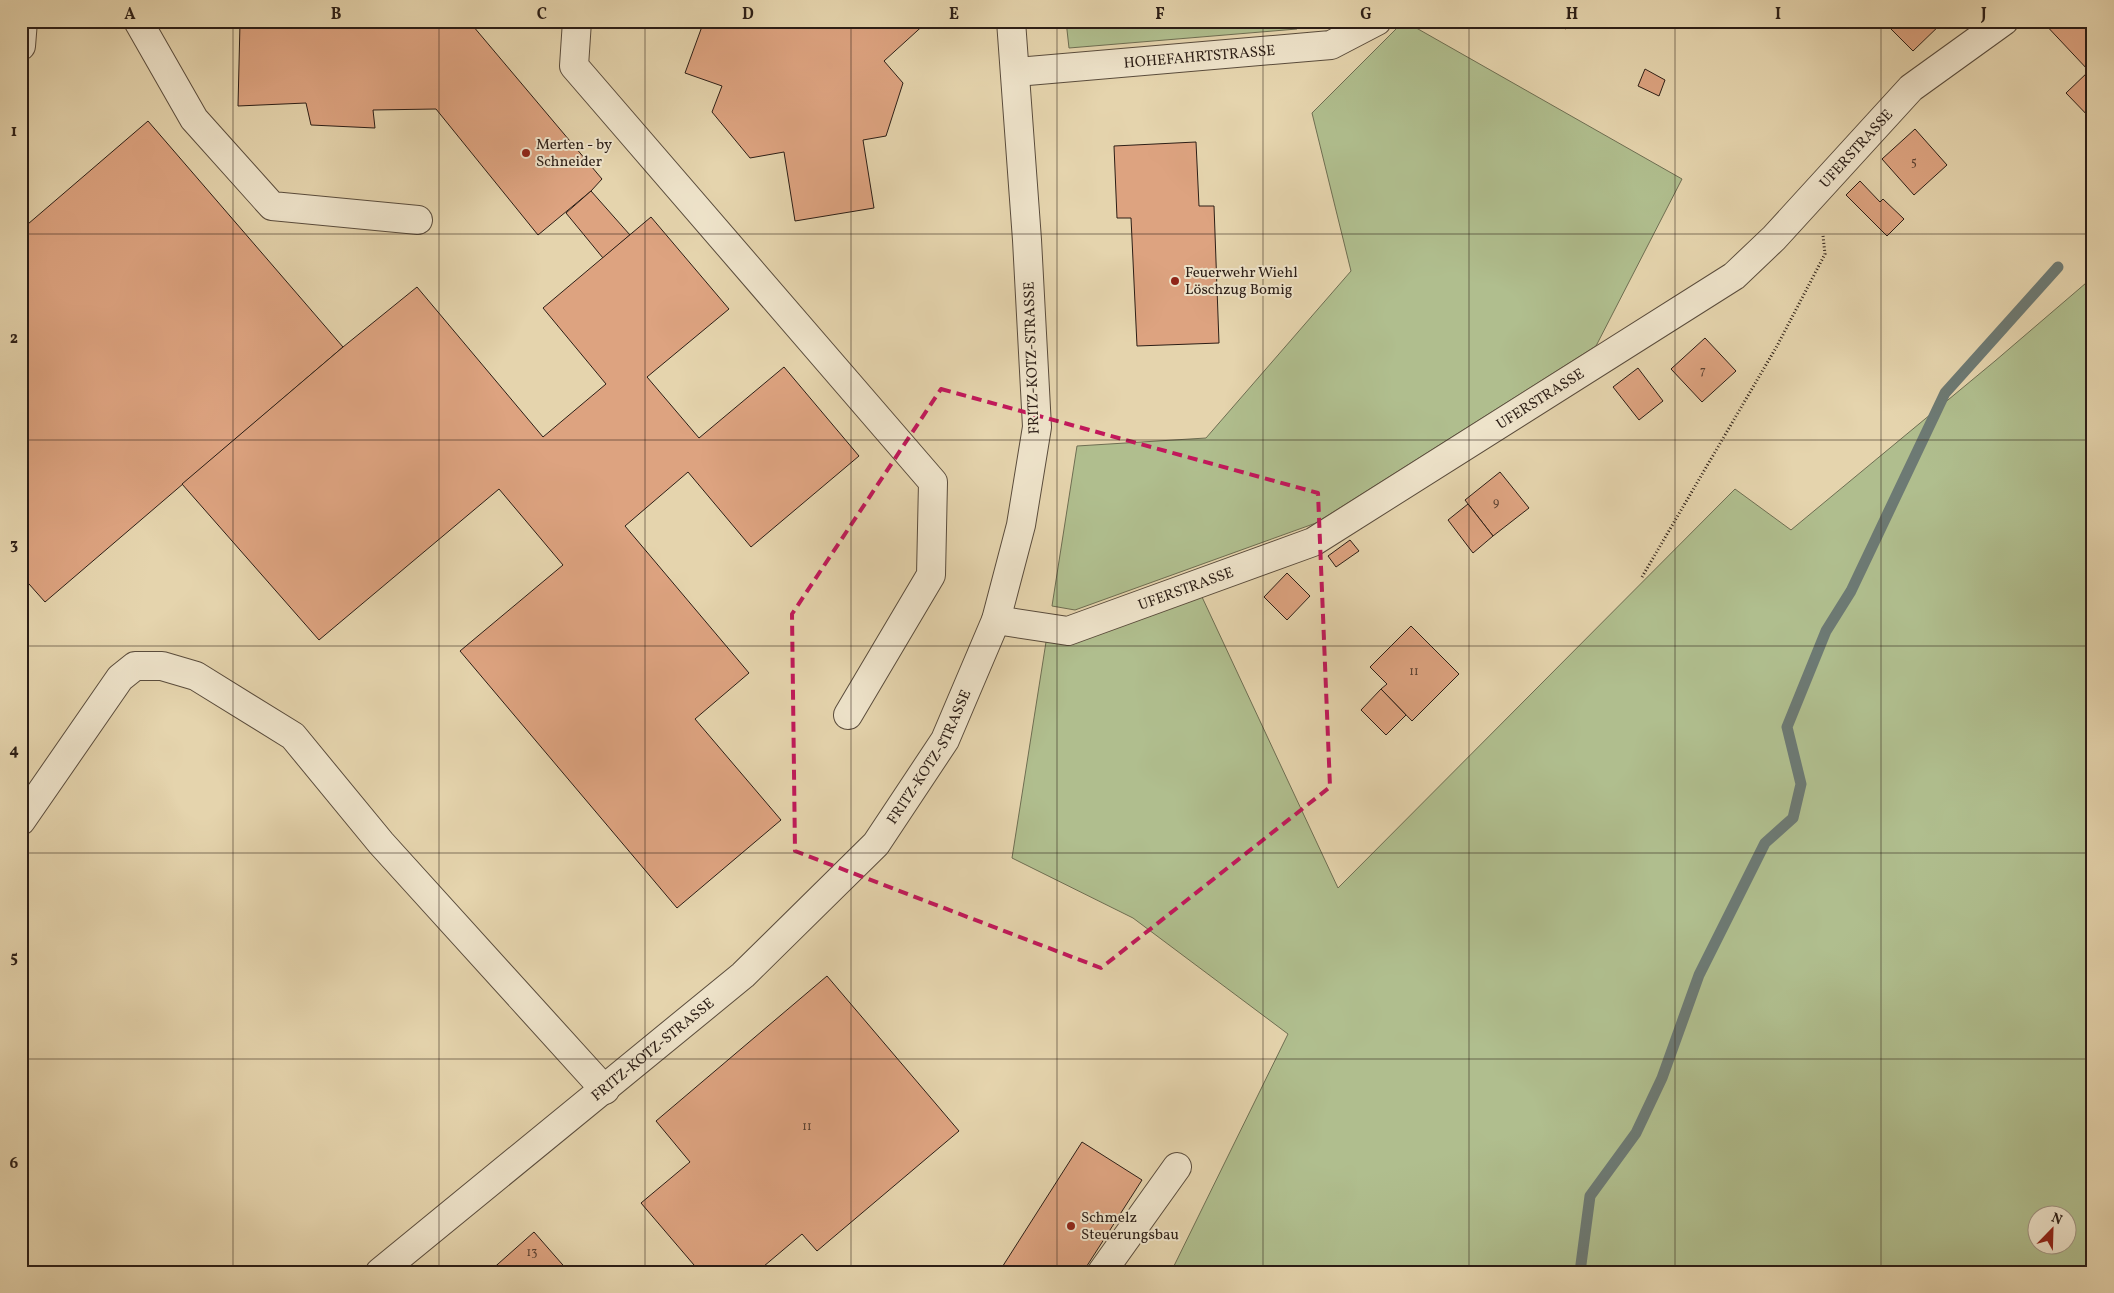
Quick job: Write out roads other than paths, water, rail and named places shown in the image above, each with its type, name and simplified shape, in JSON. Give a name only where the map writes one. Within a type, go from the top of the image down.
[{"type":"street","points":[[21,46],[23,21]]},
{"type":"street","points":[[138,21],[194,119],[272,206],[418,220]]},
{"type":"street","points":[[577,21],[574,66],[933,482],[931,575],[848,715]]},
{"type":"street","name":"FRITZ-KOTZ-STRASSE","points":[[380,1272],[605,1090],[743,975],[876,844],[946,740],[996,620],[1021,525],[1036,427],[1016,72],[1011,21]]},
{"type":"street","name":"HOHEFAHRTSTRASSE","points":[[1016,72],[1331,45],[1377,21]]},
{"type":"street","name":"UFERSTRASSE","points":[[996,620],[1068,631],[1313,542],[1734,276],[1774,238],[1911,88],[2004,21]]},
{"type":"street","points":[[21,821],[120,678],[136,666],[162,666],[196,676],[293,736],[381,843],[605,1090]]},
{"type":"street","points":[[1102,1272],[1177,1167]]},
{"type":"waterway","points":[[1580,1272],[1590,1196],[1636,1133],[1662,1078],[1699,975],[1765,843],[1793,818],[1801,784],[1787,727],[1826,631],[1851,591],[1945,393],[2058,267]]},
{"type":"place","name":"Merten - by Schneider","points":[[526,153]]},
{"type":"place","name":"Feuerwehr Wiehl Löschzug Bomig","points":[[1175,281]]},
{"type":"place","name":"Schmelz Steuerungsbau","points":[[1071,1226]]}]
